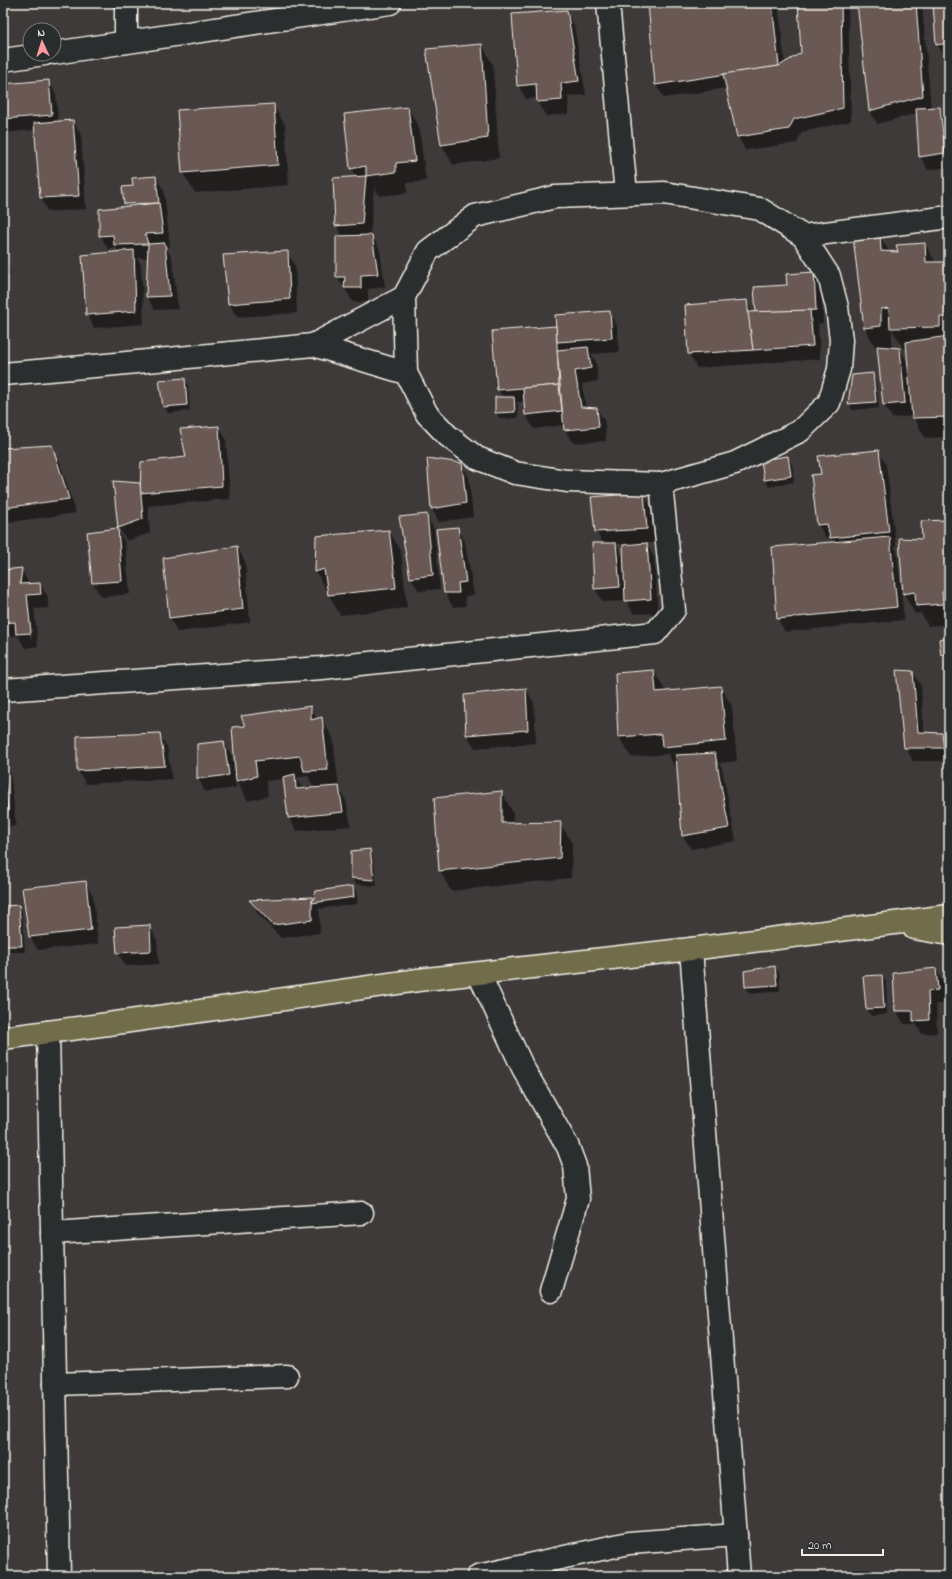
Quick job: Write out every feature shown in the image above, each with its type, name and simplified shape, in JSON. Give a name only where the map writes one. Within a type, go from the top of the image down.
[{"type":"main road","points":[[3,1038],[418,980],[891,925],[949,916]]},
{"type":"main road","points":[[891,925],[949,934]]},
{"type":"street","points":[[126,3],[126,42]]},
{"type":"street","points":[[62,52],[390,3]]},
{"type":"street","points":[[608,3],[626,194]]},
{"type":"street","points":[[3,60],[22,57]]},
{"type":"street","points":[[664,193],[760,209],[804,236],[828,276],[837,307],[841,340],[839,369],[828,403],[800,431],[741,460],[661,484],[567,481],[515,473],[477,458],[448,436],[427,414],[406,373],[404,297],[428,251],[475,216],[556,197],[664,193]]},
{"type":"street","points":[[804,236],[949,217]]},
{"type":"street","points":[[313,345],[404,297]]},
{"type":"street","points":[[3,374],[313,345],[406,373]]},
{"type":"street","points":[[3,690],[322,668],[655,633],[674,610],[661,484]]},
{"type":"street","points":[[691,949],[739,1576]]},
{"type":"street","points":[[479,974],[524,1068],[565,1140],[575,1166],[578,1198],[551,1291]]},
{"type":"street","points":[[48,1032],[59,1576]]},
{"type":"street","points":[[52,1234],[362,1213]]},
{"type":"street","points":[[55,1384],[287,1376]]},
{"type":"street","points":[[478,1576],[563,1566],[629,1542],[736,1535]]},
{"type":"building","points":[[648,3],[772,3],[779,66],[655,85]]},
{"type":"building","points":[[798,3],[841,3],[843,108],[794,119],[789,129],[737,137],[723,74],[779,66],[801,53]]},
{"type":"building","points":[[857,3],[916,3],[923,96],[869,111]]},
{"type":"building","points":[[933,3],[949,3],[949,43],[936,45]]},
{"type":"building","points":[[567,10],[579,81],[561,83],[562,100],[537,102],[536,84],[517,86],[512,14]]},
{"type":"building","points":[[482,44],[488,138],[441,145],[426,49]]},
{"type":"building","points":[[49,80],[52,115],[3,119],[3,84]]},
{"type":"building","points":[[274,104],[278,165],[182,173],[177,110]]},
{"type":"building","points":[[408,107],[415,161],[396,163],[396,172],[366,176],[366,166],[350,169],[344,114]]},
{"type":"building","points":[[940,107],[945,153],[919,157],[916,108]]},
{"type":"building","points":[[73,120],[79,196],[40,198],[34,123]]},
{"type":"building","points":[[156,176],[159,203],[124,204],[122,187],[133,186],[132,178]]},
{"type":"building","points":[[366,176],[362,224],[335,226],[333,178]]},
{"type":"building","points":[[159,203],[163,233],[145,234],[148,244],[114,245],[113,235],[99,236],[99,209]]},
{"type":"building","points":[[880,234],[881,251],[898,252],[896,245],[925,243],[926,262],[949,262],[949,317],[940,317],[940,327],[890,328],[889,308],[881,309],[881,326],[864,328],[853,237]]},
{"type":"building","points":[[372,235],[378,274],[361,275],[361,288],[344,288],[345,277],[336,277],[336,236]]},
{"type":"building","points":[[165,243],[170,296],[146,297],[148,244]]},
{"type":"building","points":[[134,250],[136,311],[86,315],[82,255]]},
{"type":"building","points":[[288,251],[290,299],[228,304],[223,255]]},
{"type":"building","points":[[814,272],[816,310],[756,312],[754,287],[787,285],[786,274]]},
{"type":"building","points":[[747,300],[753,350],[688,354],[685,305]]},
{"type":"building","points":[[810,310],[813,346],[753,350],[748,312]]},
{"type":"building","points":[[610,311],[612,338],[557,342],[555,315]]},
{"type":"building","points":[[556,326],[559,385],[497,390],[492,331]]},
{"type":"building","points":[[949,336],[949,417],[912,418],[906,342]]},
{"type":"building","points":[[877,346],[900,348],[905,403],[883,405]]},
{"type":"building","points":[[588,347],[591,368],[575,371],[581,407],[597,408],[599,427],[564,430],[557,350]]},
{"type":"building","points":[[873,373],[876,402],[848,404],[852,375]]},
{"type":"building","points":[[185,378],[187,405],[163,407],[159,380]]},
{"type":"building","points":[[559,385],[562,411],[525,415],[523,388]]},
{"type":"building","points":[[495,397],[514,397],[515,412],[495,413]]},
{"type":"building","points":[[219,426],[222,486],[140,493],[141,462],[186,457],[180,429]]},
{"type":"building","points":[[52,445],[69,499],[3,508],[3,448]]},
{"type":"building","points":[[879,450],[889,532],[830,538],[827,524],[817,525],[811,475],[821,474],[818,456]]},
{"type":"building","points":[[788,456],[791,476],[764,480],[761,460]]},
{"type":"building","points":[[427,458],[462,463],[466,503],[431,509]]},
{"type":"building","points":[[113,481],[140,483],[143,519],[118,528]]},
{"type":"building","points":[[644,493],[647,529],[595,532],[591,497]]},
{"type":"building","points":[[427,514],[433,575],[410,578],[399,517]]},
{"type":"building","points":[[947,520],[949,539],[949,591],[942,592],[943,604],[916,606],[915,592],[903,594],[899,538],[922,539],[921,521]]},
{"type":"building","points":[[458,527],[466,582],[458,583],[459,593],[444,593],[436,529]]},
{"type":"building","points":[[118,528],[122,581],[92,583],[87,532]]},
{"type":"building","points":[[389,530],[396,588],[328,595],[324,569],[315,572],[316,536]]},
{"type":"building","points":[[890,537],[897,607],[777,619],[772,547]]},
{"type":"building","points":[[592,543],[616,543],[620,587],[594,589]]},
{"type":"building","points":[[647,543],[651,599],[625,601],[623,545]]},
{"type":"building","points":[[237,546],[243,609],[169,618],[163,558]]},
{"type":"building","points":[[22,568],[20,584],[40,583],[41,594],[27,595],[31,633],[16,634],[15,622],[3,623],[3,570]]},
{"type":"building","points":[[949,637],[949,655],[941,655],[939,639]]},
{"type":"building","points":[[654,670],[656,692],[721,686],[726,741],[662,747],[661,734],[618,737],[615,673]]},
{"type":"building","points":[[896,670],[913,671],[918,732],[942,733],[944,748],[904,748]]},
{"type":"building","points":[[526,688],[528,730],[466,735],[464,695]]},
{"type":"building","points":[[311,706],[311,720],[322,717],[328,770],[304,771],[300,756],[255,761],[257,776],[236,781],[232,727],[245,726],[241,716]]},
{"type":"building","points":[[160,733],[165,766],[77,771],[77,736]]},
{"type":"building","points":[[224,741],[229,775],[197,779],[197,744]]},
{"type":"building","points":[[715,753],[729,828],[682,836],[676,755]]},
{"type":"building","points":[[3,755],[8,812],[3,813]]},
{"type":"building","points":[[295,774],[296,789],[339,786],[343,812],[288,818],[283,777]]},
{"type":"building","points":[[502,791],[502,823],[561,822],[560,858],[439,871],[434,798]]},
{"type":"building","points":[[370,849],[374,880],[351,878],[351,851]]},
{"type":"building","points":[[86,881],[91,930],[29,937],[22,888]]},
{"type":"building","points":[[353,886],[354,897],[312,903],[316,891]]},
{"type":"building","points":[[312,897],[312,920],[273,925],[249,900]]},
{"type":"building","points":[[19,905],[22,946],[3,946],[3,906]]},
{"type":"building","points":[[150,925],[151,951],[117,953],[115,927]]},
{"type":"building","points":[[775,966],[777,985],[745,987],[744,971]]},
{"type":"building","points":[[936,968],[938,990],[928,991],[929,1020],[913,1021],[913,1011],[895,1011],[893,973]]},
{"type":"building","points":[[882,975],[884,1008],[866,1009],[863,976]]}]
